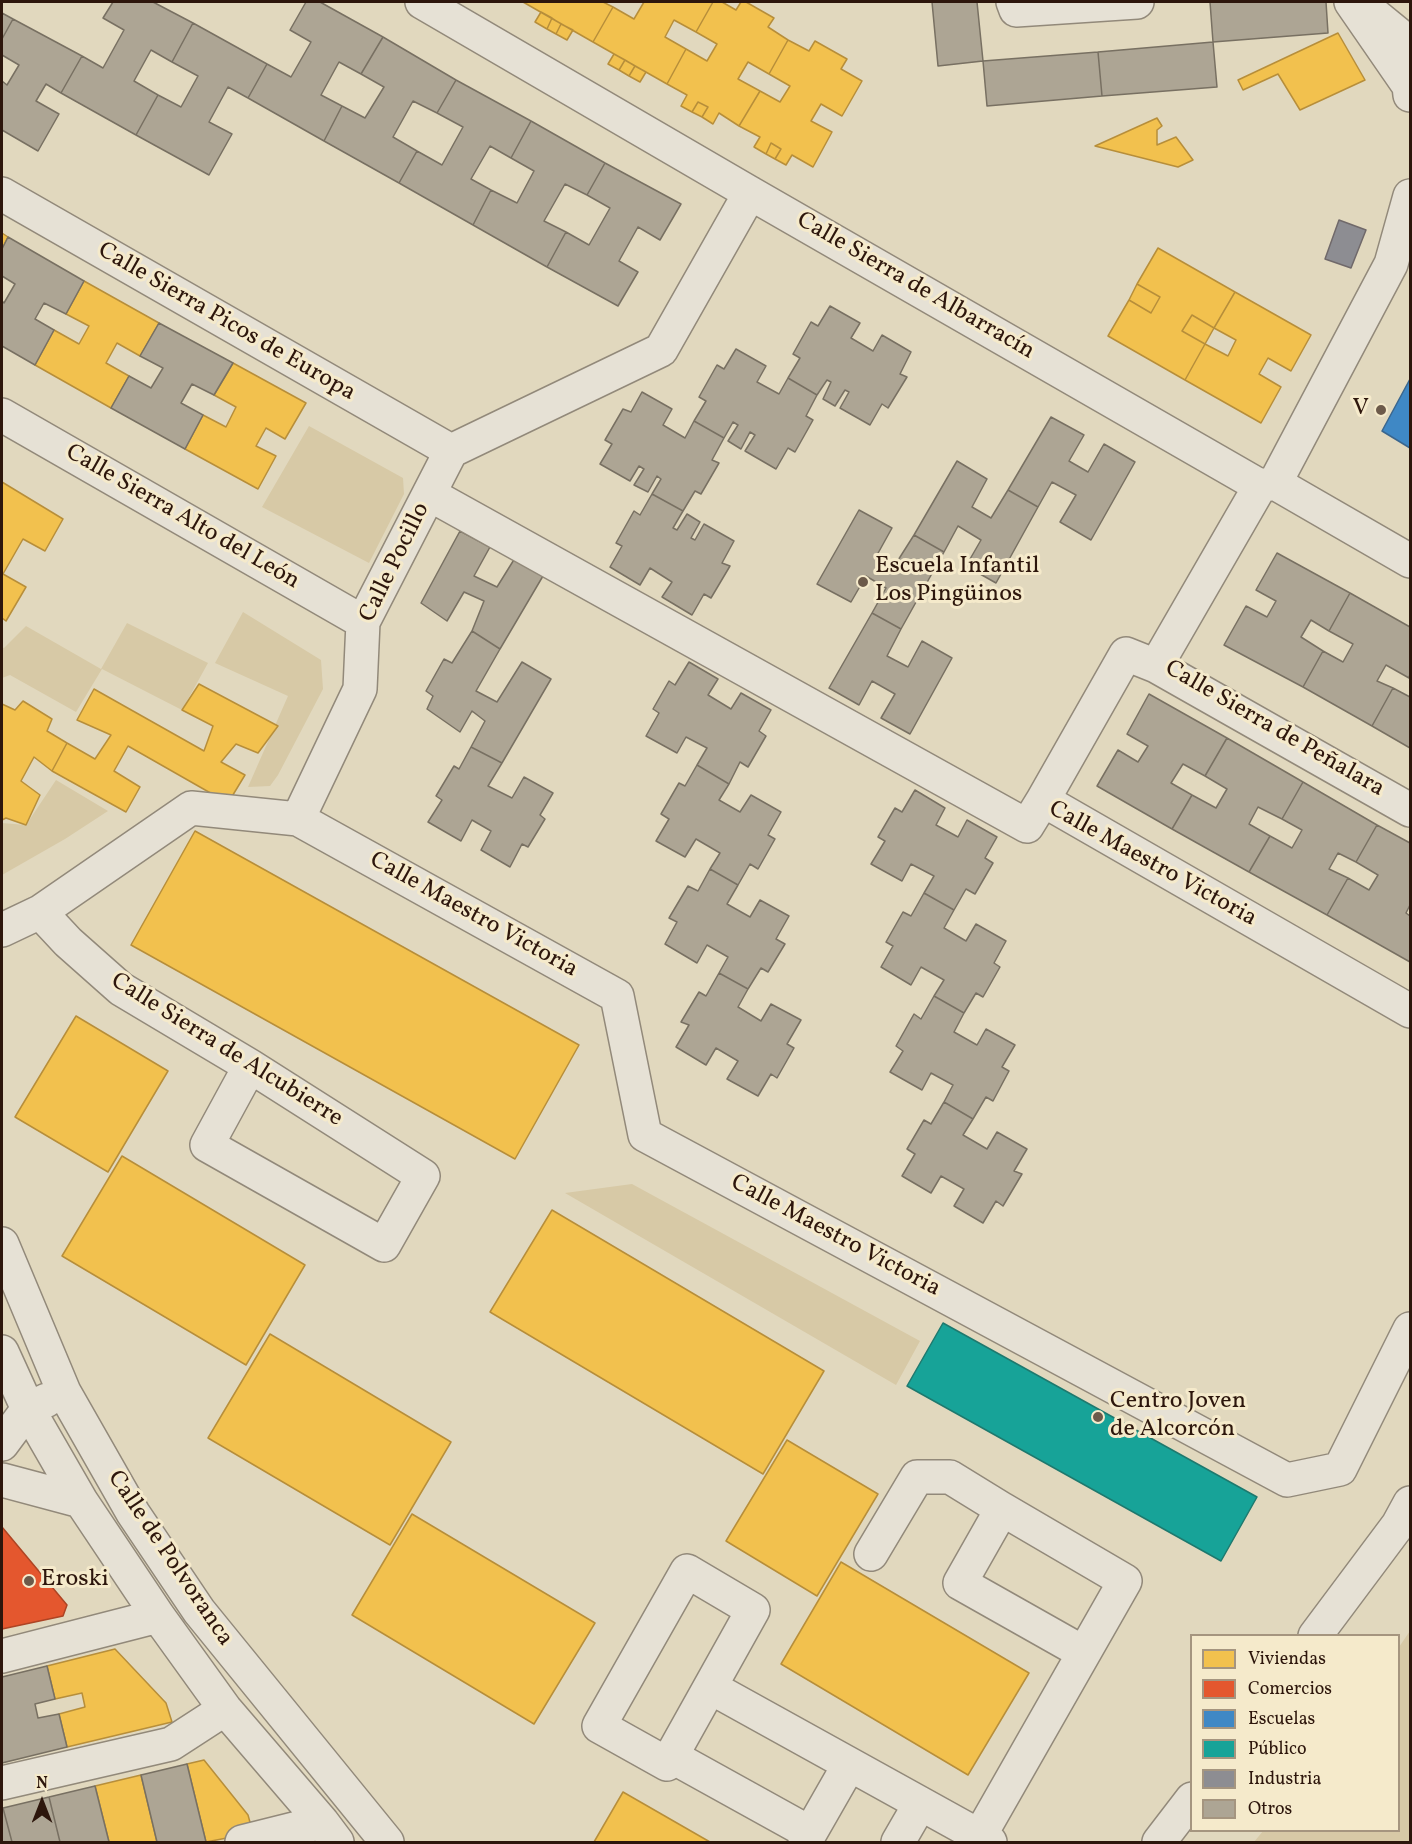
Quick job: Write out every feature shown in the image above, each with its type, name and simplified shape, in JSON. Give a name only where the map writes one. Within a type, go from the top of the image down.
[{"type":"street","name":"Calle Sierra de Albarracín","points":[[422,2],[750,193],[1267,485],[1410,561]]},
{"type":"street","points":[[1013,2],[1016,10],[1137,2]]},
{"type":"street","points":[[1351,2],[1409,86],[1410,95]]},
{"type":"street","points":[[1358,2],[1410,44]]},
{"type":"street","points":[[451,451],[661,350],[750,193]]},
{"type":"street","name":"Calle Sierra Picos de Europa","points":[[2,194],[451,451]]},
{"type":"street","name":"Calle Sierra de Peñalara","points":[[1410,196],[1392,264],[1267,485],[1156,666],[1410,810]]},
{"type":"street","name":"Calle Sierra Alto del León","points":[[2,415],[363,622]]},
{"type":"street","name":"Calle Pocillo","points":[[298,819],[360,689],[363,622],[451,451]]},
{"type":"street","name":"Calle Maestro Victoria","points":[[429,494],[1027,826],[1042,800],[1410,1011]]},
{"type":"street","points":[[1042,800],[1126,654],[1156,666]]},
{"type":"street","points":[[2,930],[40,912],[191,808],[298,819]]},
{"type":"street","name":"Calle Maestro Victoria","points":[[298,819],[616,996],[645,1135],[1287,1480],[1340,1469],[1410,1329]]},
{"type":"street","name":"Calle Sierra de Alcubierre","points":[[40,912],[68,942],[121,989],[250,1066],[423,1176],[384,1245],[207,1144],[250,1066]]},
{"type":"street","name":"Calle de Polvoranca","points":[[2,1244],[64,1392],[133,1513],[199,1611],[387,1842]]},
{"type":"street","name":"Calle de Polvoranca","points":[[2,1352],[28,1410],[81,1501],[158,1616],[225,1709],[330,1832]]},
{"type":"street","points":[[2,1444],[28,1410],[64,1392]]},
{"type":"street","points":[[710,1687],[984,1840],[1125,1581],[950,1477],[917,1477],[871,1554]]},
{"type":"street","points":[[2,1480],[81,1501]]},
{"type":"street","points":[[1002,1509],[960,1583],[1084,1653]]},
{"type":"street","points":[[1316,1634],[1406,1514]]},
{"type":"street","points":[[687,1571],[753,1610],[710,1687],[667,1764],[599,1726],[687,1571]]},
{"type":"street","points":[[2,1656],[158,1616]]},
{"type":"street","points":[[2,1783],[171,1744],[225,1709]]},
{"type":"street","points":[[671,1756],[808,1838],[849,1765]]},
{"type":"street","points":[[1159,1842],[1190,1800]]},
{"type":"street","points":[[898,1842],[920,1804]]},
{"type":"street","points":[[242,1842],[330,1832]]},
{"type":"shaded area","points":[[309,426],[403,478],[404,494],[369,563],[262,507]]},
{"type":"shaded area","points":[[243,612],[321,660],[323,689],[270,786],[248,787],[288,696],[215,663]]},
{"type":"shaded area","points":[[127,623],[208,663],[182,710],[102,669],[76,712],[10,675],[2,678],[2,647],[4,648],[26,626],[101,669]]},
{"type":"shaded area","points":[[56,780],[108,811],[2,875],[2,823],[26,825]]},
{"type":"shaded area","points":[[632,1184],[920,1341],[896,1385],[565,1193]]},
{"type":"shaded area","points":[[1410,1631],[1410,1842],[1254,1842],[1262,1832],[1400,1832],[1400,1646]]},
{"type":"building: Viviendas","points":[[523,2],[603,2],[613,7],[593,42]]},
{"type":"building: Viviendas","points":[[644,2],[713,2],[696,32],[674,20],[665,37],[686,49],[667,84],[593,42],[613,7],[634,19]]},
{"type":"building: Viviendas","points":[[713,2],[722,2],[736,10],[741,2],[746,2],[774,18],[768,27],[788,40],[769,74],[748,62],[738,79],[760,91],[739,126],[719,113],[713,124],[702,117],[708,107],[698,102],[692,112],[681,106],[687,95],[667,84],[686,49],[707,61],[717,44],[696,32]]},
{"type":"building: Viviendas","points":[[541,12],[552,18],[547,29],[535,22]]},
{"type":"building: Viviendas","points":[[552,18],[561,24],[556,34],[547,29]]},
{"type":"building: Viviendas","points":[[561,24],[573,30],[567,40],[556,34]]},
{"type":"building: Viviendas","points":[[1338,33],[1365,80],[1300,110],[1278,74],[1243,90],[1238,80]]},
{"type":"building: Viviendas","points":[[788,40],[809,51],[815,41],[847,59],[841,69],[862,81],[842,116],[821,104],[811,121],[832,132],[813,167],[792,155],[786,165],[775,159],[781,149],[771,143],[766,154],[754,147],[760,137],[739,126],[760,91],[780,102],[790,86],[769,74]]},
{"type":"building: Viviendas","points":[[614,54],[625,60],[619,70],[608,64]]},
{"type":"building: Viviendas","points":[[625,60],[635,66],[629,76],[619,70]]},
{"type":"building: Viviendas","points":[[635,66],[646,72],[640,82],[629,76]]},
{"type":"building: Viviendas","points":[[698,102],[708,107],[702,117],[692,112]]},
{"type":"building: Viviendas","points":[[1157,118],[1162,126],[1157,130],[1157,145],[1176,137],[1193,160],[1178,167],[1095,146]]},
{"type":"building: Viviendas","points":[[771,143],[781,149],[775,159],[766,154]]},
{"type":"building: Viviendas","points":[[2,233],[8,237],[2,249]]},
{"type":"building: Viviendas","points":[[1158,248],[1235,292],[1214,328],[1192,315],[1182,331],[1205,344],[1185,380],[1108,336],[1129,300],[1151,313],[1160,297],[1137,284]]},
{"type":"building: Viviendas","points":[[84,281],[159,323],[140,356],[117,343],[106,363],[129,376],[111,408],[35,365],[54,330],[79,344],[89,326],[66,314]]},
{"type":"building: Viviendas","points":[[1137,284],[1160,297],[1151,313],[1129,300]]},
{"type":"building: Viviendas","points":[[1235,292],[1311,335],[1291,371],[1268,358],[1259,374],[1281,387],[1261,423],[1185,380],[1205,344],[1228,356],[1236,340],[1214,328]]},
{"type":"building: Viviendas","points":[[1192,315],[1214,328],[1205,344],[1182,331]]},
{"type":"building: Viviendas","points":[[233,363],[306,403],[285,439],[266,428],[256,446],[276,456],[258,489],[185,449],[203,415],[226,427],[236,407],[214,395]]},
{"type":"building: Viviendas","points":[[2,482],[63,519],[45,551],[23,539],[3,574],[26,587],[6,621],[2,618]]},
{"type":"building: Viviendas","points":[[199,684],[278,726],[258,753],[236,744],[221,762],[245,775],[228,803],[128,746],[114,771],[140,787],[126,812],[52,771],[67,743],[95,759],[111,735],[77,720],[94,689],[204,751],[213,726],[182,710]]},
{"type":"building: Viviendas","points":[[23,701],[52,719],[47,731],[67,743],[52,771],[34,757],[21,781],[40,795],[26,825],[6,818],[2,820],[2,704],[15,710]]},
{"type":"building: Viviendas","points":[[195,831],[579,1045],[515,1159],[131,945]]},
{"type":"building: Viviendas","points":[[76,1016],[168,1071],[108,1172],[15,1117]]},
{"type":"building: Viviendas","points":[[122,1156],[305,1265],[246,1365],[62,1256]]},
{"type":"building: Viviendas","points":[[552,1210],[824,1371],[763,1474],[490,1312]]},
{"type":"building: Viviendas","points":[[270,1334],[451,1442],[390,1545],[208,1438]]},
{"type":"building: Viviendas","points":[[787,1440],[878,1494],[817,1596],[726,1541]]},
{"type":"building: Viviendas","points":[[412,1514],[595,1623],[534,1724],[352,1615]]},
{"type":"building: Viviendas","points":[[841,1562],[1029,1673],[968,1775],[781,1664]]},
{"type":"building: Viviendas","points":[[115,1649],[166,1703],[172,1722],[67,1747],[59,1714],[85,1707],[82,1693],[55,1699],[47,1666]]},
{"type":"building: Viviendas","points":[[204,1760],[248,1815],[253,1833],[206,1842],[187,1764]]},
{"type":"building: Viviendas","points":[[141,1775],[157,1842],[109,1842],[95,1786]]},
{"type":"building: Viviendas","points":[[623,1792],[710,1842],[594,1842]]},
{"type":"building: Comercios","points":[[2,1527],[67,1605],[63,1616],[2,1629]]},
{"type":"building: Escuelas","points":[[1410,379],[1410,448],[1382,431]]},
{"type":"building: Público","points":[[943,1323],[1257,1497],[1221,1561],[907,1386]]},
{"type":"building: Industria","points":[[1339,220],[1366,230],[1351,268],[1325,259]]},
{"type":"building: Otros","points":[[113,2],[153,2],[193,23],[172,62],[151,50],[134,81],[158,95],[136,135],[61,93],[82,56],[103,68],[124,30],[103,18]]},
{"type":"building: Otros","points":[[306,2],[320,2],[383,37],[361,74],[339,62],[321,95],[342,106],[324,141],[248,98],[267,64],[291,77],[311,42],[290,30]]},
{"type":"building: Otros","points":[[932,2],[977,2],[983,61],[938,66]]},
{"type":"building: Otros","points":[[1210,2],[1326,2],[1328,33],[1213,42]]},
{"type":"building: Otros","points":[[2,13],[13,19],[2,39]]},
{"type":"building: Otros","points":[[13,19],[82,56],[61,93],[46,84],[36,101],[59,114],[38,151],[2,130],[2,81],[7,85],[19,65],[2,55],[2,39]]},
{"type":"building: Otros","points":[[193,23],[267,64],[248,98],[228,87],[209,122],[232,134],[209,175],[136,135],[158,95],[181,107],[198,76],[172,62]]},
{"type":"building: Otros","points":[[383,37],[456,80],[437,113],[413,101],[393,137],[417,151],[399,183],[324,141],[342,106],[365,118],[384,87],[361,74]]},
{"type":"building: Otros","points":[[1213,42],[1217,87],[1102,96],[1098,52]]},
{"type":"building: Otros","points":[[1098,52],[1102,96],[987,106],[983,61]]},
{"type":"building: Otros","points":[[456,80],[531,121],[511,158],[490,146],[471,179],[491,190],[473,225],[399,183],[417,151],[442,165],[463,127],[437,113]]},
{"type":"building: Otros","points":[[531,121],[605,163],[587,195],[565,184],[544,221],[566,232],[547,267],[473,225],[491,190],[517,203],[534,171],[511,158]]},
{"type":"building: Otros","points":[[605,163],[681,204],[660,240],[638,227],[619,261],[638,272],[618,306],[547,267],[566,232],[589,245],[610,208],[587,195]]},
{"type":"building: Otros","points":[[8,237],[84,281],[66,314],[44,303],[35,319],[54,330],[35,365],[2,346],[2,301],[4,303],[15,284],[2,276],[2,249]]},
{"type":"building: Otros","points":[[830,306],[860,323],[851,338],[873,351],[882,335],[911,352],[900,374],[907,377],[888,408],[882,404],[870,425],[840,408],[849,392],[845,390],[835,406],[823,399],[831,382],[827,380],[817,395],[788,378],[800,358],[793,354],[811,322],[818,326]]},
{"type":"building: Otros","points":[[159,323],[233,363],[214,395],[192,384],[181,403],[203,415],[185,449],[111,408],[129,376],[151,388],[163,368],[140,356]]},
{"type":"building: Otros","points":[[736,349],[766,366],[757,382],[779,394],[788,378],[817,395],[806,416],[813,420],[795,452],[788,448],[776,469],[745,451],[755,435],[750,432],[741,449],[728,441],[738,425],[733,422],[724,438],[694,421],[706,401],[699,397],[717,365],[724,369]]},
{"type":"building: Otros","points":[[642,392],[672,409],[663,425],[685,438],[694,421],[724,438],[712,460],[719,463],[701,494],[695,491],[683,511],[652,494],[661,479],[657,476],[648,492],[634,485],[644,469],[639,466],[630,481],[600,464],[612,444],[605,440],[623,409],[631,412]]},
{"type":"building: Otros","points":[[1051,417],[1084,435],[1069,461],[1088,472],[1104,444],[1135,462],[1091,540],[1060,522],[1076,495],[1052,482],[1038,507],[1008,490]]},
{"type":"building: Otros","points":[[957,461],[987,479],[972,507],[991,518],[1008,490],[1038,507],[996,583],[966,566],[981,540],[958,526],[944,552],[914,535]]},
{"type":"building: Otros","points":[[652,494],[683,511],[673,528],[677,530],[687,514],[700,522],[691,538],[695,540],[704,524],[734,541],[722,563],[730,566],[711,598],[704,594],[692,615],[662,597],[672,582],[650,568],[640,585],[610,567],[622,546],[616,543],[634,511],[640,515]]},
{"type":"building: Otros","points":[[859,510],[892,528],[877,555],[895,565],[914,535],[944,552],[901,629],[872,613],[886,588],[866,576],[851,602],[817,584]]},
{"type":"building: Otros","points":[[460,531],[490,547],[474,576],[497,587],[515,558],[543,576],[500,649],[472,631],[484,601],[464,592],[447,621],[421,603]]},
{"type":"building: Otros","points":[[1277,553],[1350,593],[1329,631],[1311,620],[1301,637],[1323,651],[1303,687],[1224,645],[1246,606],[1267,617],[1276,601],[1256,590]]},
{"type":"building: Otros","points":[[1350,593],[1410,627],[1409,678],[1386,665],[1377,681],[1393,688],[1372,726],[1303,687],[1323,651],[1343,662],[1353,644],[1329,631]]},
{"type":"building: Otros","points":[[872,613],[901,629],[887,656],[908,667],[922,641],[952,658],[910,734],[881,718],[895,694],[872,681],[859,705],[829,688]]},
{"type":"building: Otros","points":[[472,631],[500,649],[476,691],[497,702],[522,662],[551,679],[502,763],[471,747],[485,721],[472,711],[460,732],[427,709],[433,696],[426,691],[444,659],[452,663]]},
{"type":"building: Otros","points":[[689,662],[718,679],[708,695],[731,709],[741,693],[771,710],[759,731],[766,736],[748,767],[740,762],[729,784],[697,765],[707,748],[686,737],[677,753],[646,736],[659,713],[653,709],[669,681],[675,685]]},
{"type":"building: Otros","points":[[1393,688],[1410,697],[1410,748],[1372,726]]},
{"type":"building: Otros","points":[[1149,694],[1227,738],[1205,776],[1183,764],[1171,783],[1192,795],[1172,829],[1097,786],[1118,750],[1138,762],[1148,746],[1127,734]]},
{"type":"building: Otros","points":[[1227,738],[1303,782],[1282,819],[1258,807],[1249,824],[1270,836],[1249,872],[1172,829],[1192,795],[1216,808],[1227,789],[1205,776]]},
{"type":"building: Otros","points":[[471,747],[502,763],[488,786],[512,798],[524,777],[553,793],[540,815],[545,819],[528,847],[522,844],[510,867],[481,850],[491,831],[472,820],[461,841],[428,822],[442,800],[436,796],[454,766],[459,769]]},
{"type":"building: Otros","points":[[697,765],[729,784],[719,800],[740,812],[751,795],[781,812],[768,835],[775,839],[758,869],[750,864],[738,885],[710,869],[720,853],[696,839],[685,857],[656,841],[669,819],[661,814],[679,783],[685,786]]},
{"type":"building: Otros","points":[[1303,782],[1377,825],[1356,862],[1338,853],[1329,869],[1348,878],[1327,915],[1249,872],[1270,836],[1292,848],[1302,830],[1282,819]]},
{"type":"building: Otros","points":[[915,790],[945,808],[936,825],[958,837],[967,820],[997,837],[985,858],[993,863],[975,894],[966,889],[954,910],[924,893],[934,876],[911,864],[902,881],[871,864],[885,841],[878,837],[895,808],[902,812]]},
{"type":"building: Otros","points":[[1377,825],[1410,843],[1410,905],[1406,913],[1410,916],[1410,962],[1327,915],[1348,878],[1369,890],[1378,875],[1356,862]]},
{"type":"building: Otros","points":[[710,869],[738,885],[727,904],[750,917],[760,900],[789,916],[776,939],[785,944],[768,972],[761,968],[748,989],[719,973],[728,957],[707,945],[697,963],[665,944],[677,922],[669,918],[688,886],[698,891]]},
{"type":"building: Otros","points":[[924,893],[954,910],[944,928],[966,941],[976,924],[1006,941],[994,963],[1000,967],[983,997],[976,993],[964,1013],[934,996],[944,980],[921,967],[911,985],[881,967],[893,946],[886,942],[903,912],[911,916]]},
{"type":"building: Otros","points":[[719,973],[748,989],[738,1007],[761,1021],[771,1004],[801,1020],[787,1044],[794,1048],[777,1078],[771,1074],[758,1096],[727,1079],[738,1061],[716,1048],[706,1065],[676,1047],[689,1025],[681,1022],[699,992],[706,996]]},
{"type":"building: Otros","points":[[934,996],[964,1013],[954,1032],[977,1045],[986,1029],[1015,1045],[1002,1067],[1009,1071],[993,1101],[986,1097],[973,1119],[944,1102],[953,1085],[931,1073],[922,1090],[890,1072],[903,1051],[896,1046],[914,1014],[921,1019]]},
{"type":"building: Otros","points":[[944,1102],[973,1119],[963,1135],[987,1149],[997,1132],[1027,1149],[1014,1171],[1022,1174],[1003,1206],[996,1201],[983,1223],[954,1206],[964,1189],[941,1176],[931,1193],[902,1176],[915,1154],[907,1149],[924,1120],[931,1124]]},
{"type":"building: Otros","points":[[47,1666],[55,1699],[35,1704],[38,1718],[59,1714],[67,1747],[2,1763],[2,1677]]},
{"type":"building: Otros","points":[[187,1764],[206,1842],[157,1842],[141,1775]]},
{"type":"building: Otros","points":[[95,1786],[109,1842],[60,1842],[49,1797]]},
{"type":"building: Otros","points":[[49,1797],[60,1842],[12,1842],[3,1808]]},
{"type":"building: Otros","points":[[3,1808],[12,1842],[2,1842]]},
{"type":"place","name":"V","points":[[1381,410]]},
{"type":"place","name":"Escuela Infantil Los Pingüinos","points":[[863,582]]},
{"type":"place","name":"Centro Joven de Alcorcón","points":[[1098,1417]]},
{"type":"place","name":"Eroski","points":[[29,1581]]}]
